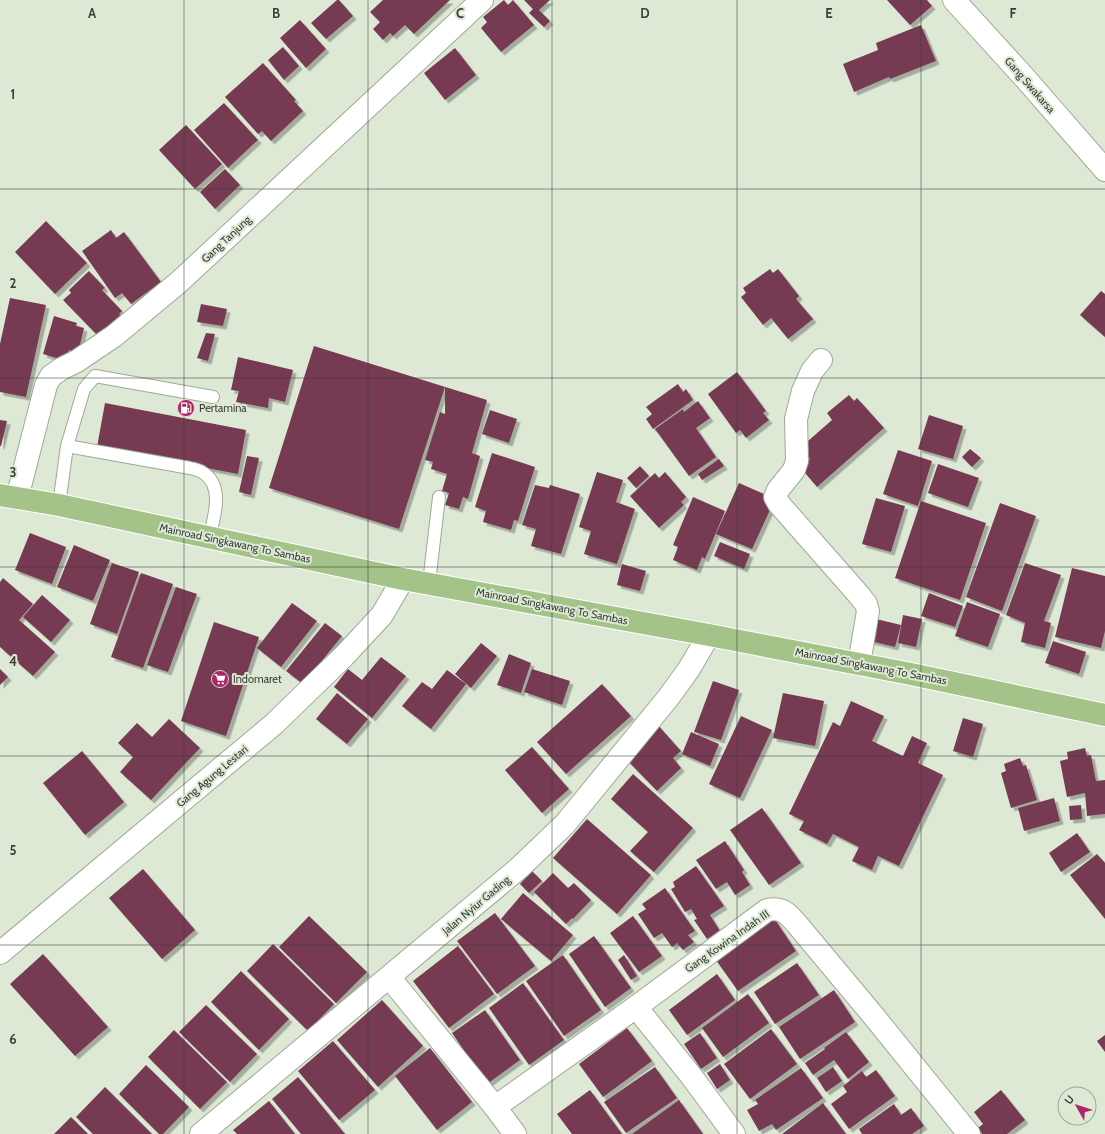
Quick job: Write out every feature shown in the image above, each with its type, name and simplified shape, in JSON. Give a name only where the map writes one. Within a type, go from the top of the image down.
[{"type":"main road","name":"Mainroad Singkawang To Sambas","points":[[9,497],[59,504],[403,579],[709,635],[860,655],[1105,715]]},
{"type":"street","name":"Gang Tanjung","points":[[9,497],[46,385],[51,376],[77,361],[114,336],[179,282],[482,0]]},
{"type":"street","name":"Gang Swakarsa","points":[[954,0],[1024,76],[1105,170]]},
{"type":"street","points":[[821,360],[812,371],[803,391],[796,419],[797,462],[794,470],[778,490],[775,497],[778,504],[859,594],[866,604],[868,611],[860,655]]},
{"type":"street","name":"Gang Agung Lestari","points":[[0,953],[274,724],[344,656],[382,615],[403,579]]},
{"type":"street","name":"Jalan Nyiur Gading","points":[[201,1134],[519,868],[565,824],[668,698],[689,669],[709,635]]},
{"type":"street","name":"Gang Kowina Indah III","points":[[495,1106],[636,1007],[767,910],[774,909],[781,910],[796,923],[969,1134]]},
{"type":"street","points":[[389,977],[495,1106],[515,1134]]},
{"type":"street","points":[[636,1007],[692,1077],[734,1134]]},
{"type":"lane","points":[[59,504],[67,446],[84,389],[95,376],[213,397]]},
{"type":"lane","points":[[67,446],[190,468],[203,472],[213,484],[217,501],[210,538]]},
{"type":"lane","points":[[429,583],[439,497]]},
{"type":"building","points":[[337,0],[339,0],[353,16],[326,39],[311,23]]},
{"type":"building","points":[[383,0],[450,0],[414,34],[405,25],[393,36],[390,33],[383,40],[373,29],[380,22],[370,12]]},
{"type":"building","points":[[504,0],[508,5],[513,0],[534,25],[501,52],[481,28],[487,22],[483,17]]},
{"type":"building","points":[[524,0],[550,0],[539,10],[550,21],[544,27],[529,13],[533,9]]},
{"type":"building","points":[[887,0],[927,0],[932,6],[910,25]]},
{"type":"building","points":[[300,20],[326,49],[306,68],[280,38]]},
{"type":"building","points":[[921,25],[936,61],[890,79],[889,77],[854,92],[843,64],[878,50],[876,43]]},
{"type":"building","points":[[283,47],[299,66],[284,80],[268,60]]},
{"type":"building","points":[[455,48],[476,75],[445,100],[424,73]]},
{"type":"building","points":[[263,63],[296,100],[294,101],[303,111],[271,141],[262,131],[258,134],[225,97]]},
{"type":"building","points":[[224,103],[258,140],[228,168],[194,130]]},
{"type":"building","points":[[186,125],[222,164],[195,189],[159,150]]},
{"type":"building","points":[[225,169],[240,185],[215,209],[200,192]]},
{"type":"building","points":[[46,221],[87,263],[55,294],[15,252]]},
{"type":"building","points":[[111,230],[116,238],[124,232],[161,282],[131,304],[122,293],[115,298],[82,251]]},
{"type":"building","points":[[770,269],[773,273],[778,269],[799,296],[796,299],[813,319],[788,339],[771,318],[763,325],[741,297],[746,293],[743,288]]},
{"type":"building","points":[[89,271],[105,288],[102,290],[122,311],[119,314],[123,317],[108,333],[104,329],[97,335],[63,300],[71,293],[69,290]]},
{"type":"building","points":[[1101,291],[1105,294],[1105,337],[1080,315]]},
{"type":"building","points":[[10,298],[46,305],[26,397],[0,392],[0,344]]},
{"type":"building","points":[[201,304],[227,309],[223,326],[197,322]]},
{"type":"building","points":[[54,316],[77,323],[76,326],[84,328],[78,353],[69,350],[66,361],[43,354]]},
{"type":"building","points":[[206,333],[215,334],[208,361],[197,358]]},
{"type":"building","points":[[314,346],[487,400],[472,453],[480,456],[468,499],[463,497],[459,509],[445,505],[449,493],[442,491],[447,474],[431,469],[433,462],[425,460],[440,412],[445,414],[445,387],[399,529],[269,488]]},
{"type":"building","points":[[238,357],[293,370],[285,402],[269,398],[268,408],[236,402],[239,391],[231,390]]},
{"type":"building","points":[[737,372],[766,411],[763,413],[769,420],[746,438],[740,430],[736,433],[708,394]]},
{"type":"building","points":[[678,384],[683,392],[686,389],[693,400],[653,429],[646,419],[652,414],[646,407]]},
{"type":"building","points":[[849,395],[854,401],[857,398],[884,428],[817,487],[800,467],[810,459],[800,448],[832,420],[827,413]]},
{"type":"building","points":[[698,401],[710,418],[696,428],[716,457],[689,476],[655,429],[683,409],[684,412]]},
{"type":"building","points":[[105,403],[246,430],[238,474],[97,447]]},
{"type":"building","points":[[490,410],[517,419],[509,443],[482,434]]},
{"type":"building","points":[[929,415],[963,426],[953,459],[918,449]]},
{"type":"building","points":[[0,420],[7,421],[1,446],[0,446]]},
{"type":"building","points":[[970,449],[981,458],[972,467],[962,457]]},
{"type":"building","points":[[898,450],[932,461],[918,506],[883,494]]},
{"type":"building","points":[[492,453],[535,467],[518,521],[514,520],[511,530],[483,522],[486,511],[475,507]]},
{"type":"building","points":[[247,456],[259,458],[251,495],[239,492]]},
{"type":"building","points":[[719,459],[724,466],[702,480],[698,474]]},
{"type":"building","points":[[938,464],[979,478],[968,507],[928,493]]},
{"type":"building","points":[[640,466],[649,476],[636,488],[627,478]]},
{"type":"building","points":[[597,472],[623,480],[616,502],[635,509],[617,564],[584,554],[591,531],[579,527]]},
{"type":"building","points":[[665,472],[686,497],[681,502],[684,505],[659,528],[630,496],[655,473],[659,478]]},
{"type":"building","points":[[739,483],[775,499],[752,549],[716,534]]},
{"type":"building","points":[[535,485],[549,488],[550,485],[580,494],[561,554],[531,546],[536,529],[522,525]]},
{"type":"building","points":[[693,497],[725,511],[705,559],[702,557],[697,570],[673,560],[678,547],[673,545]]},
{"type":"building","points":[[876,498],[905,506],[891,552],[862,544]]},
{"type":"building","points":[[921,501],[986,523],[960,600],[895,578]]},
{"type":"building","points":[[1000,503],[1036,516],[1002,611],[966,597]]},
{"type":"building","points":[[30,533],[66,547],[52,584],[15,570]]},
{"type":"building","points":[[720,542],[750,554],[744,569],[714,556]]},
{"type":"building","points":[[74,545],[110,560],[93,601],[57,587]]},
{"type":"building","points":[[112,563],[139,572],[117,634],[90,624]]},
{"type":"building","points":[[1025,563],[1061,575],[1044,621],[1051,623],[1045,648],[1021,642],[1025,623],[1006,615]]},
{"type":"building","points":[[622,564],[646,571],[640,591],[617,585]]},
{"type":"building","points":[[1072,568],[1105,576],[1105,631],[1101,648],[1055,637]]},
{"type":"building","points":[[141,573],[173,584],[143,668],[111,657]]},
{"type":"building","points":[[3,578],[33,604],[19,620],[55,652],[33,676],[0,647],[0,582]]},
{"type":"building","points":[[176,587],[197,594],[168,672],[147,665]]},
{"type":"building","points":[[929,593],[963,606],[955,627],[921,616]]},
{"type":"building","points":[[42,595],[70,620],[51,642],[23,617]]},
{"type":"building","points":[[967,602],[1000,614],[988,647],[955,636]]},
{"type":"building","points":[[292,603],[317,621],[281,667],[257,648]]},
{"type":"building","points":[[903,615],[922,619],[916,647],[898,643]]},
{"type":"building","points":[[872,618],[901,625],[895,647],[866,640]]},
{"type":"building","name":"Indomaret","points":[[214,622],[259,637],[226,736],[181,721]]},
{"type":"building","points":[[325,623],[342,636],[303,684],[286,671]]},
{"type":"building","points":[[1053,641],[1086,652],[1079,674],[1045,663]]},
{"type":"building","points":[[481,643],[497,656],[471,688],[455,674]]},
{"type":"building","points":[[509,654],[531,663],[521,693],[497,685]]},
{"type":"building","points":[[381,657],[406,676],[372,718],[334,687],[348,669],[362,680]]},
{"type":"building","points":[[0,669],[8,677],[0,685]]},
{"type":"building","points":[[532,669],[570,681],[562,705],[524,692]]},
{"type":"building","points":[[447,670],[466,684],[431,729],[402,706],[422,682],[432,689]]},
{"type":"building","points":[[713,681],[739,690],[721,740],[694,732]]},
{"type":"building","points":[[602,684],[631,716],[566,774],[537,742]]},
{"type":"building","points":[[337,693],[368,719],[347,744],[316,719]]},
{"type":"building","points":[[783,693],[824,701],[815,746],[773,738]]},
{"type":"building","points":[[851,701],[884,716],[872,741],[903,756],[912,736],[927,743],[918,763],[943,775],[899,866],[878,856],[872,870],[852,861],[859,847],[833,834],[827,844],[799,830],[804,821],[789,814],[833,722],[840,726]]},
{"type":"building","points":[[741,716],[772,730],[740,798],[709,784]]},
{"type":"building","points":[[963,718],[983,724],[973,757],[953,751]]},
{"type":"building","points":[[169,719],[200,748],[151,800],[120,772],[133,757],[118,743],[137,723],[152,737]]},
{"type":"building","points":[[656,723],[681,751],[673,758],[681,768],[657,791],[622,755]]},
{"type":"building","points":[[691,732],[719,744],[710,766],[682,754]]},
{"type":"building","points":[[532,747],[569,789],[542,813],[505,770]]},
{"type":"building","points":[[1085,748],[1087,756],[1091,755],[1096,781],[1105,780],[1105,814],[1087,816],[1085,793],[1067,797],[1060,761],[1068,759],[1067,752]]},
{"type":"building","points":[[82,751],[124,802],[85,835],[43,783]]},
{"type":"building","points":[[1020,758],[1023,766],[1026,765],[1037,800],[1011,808],[1001,773],[1006,771],[1004,764]]},
{"type":"building","points":[[633,774],[693,828],[654,872],[630,851],[648,832],[611,799]]},
{"type":"building","points":[[1054,798],[1060,821],[1024,831],[1018,808]]},
{"type":"building","points":[[1081,805],[1082,819],[1070,820],[1069,806]]},
{"type":"building","points":[[762,808],[801,863],[769,885],[730,830]]},
{"type":"building","points":[[587,819],[651,875],[617,914],[553,858]]},
{"type":"building","points":[[1077,833],[1090,852],[1061,872],[1049,853]]},
{"type":"building","points":[[725,841],[744,870],[742,872],[750,885],[735,895],[727,882],[716,889],[696,860]]},
{"type":"building","points":[[1097,854],[1105,863],[1105,919],[1070,875]]},
{"type":"building","points":[[696,866],[724,906],[710,915],[720,931],[707,939],[694,920],[697,919],[691,909],[685,912],[671,889],[675,887],[673,882]]},
{"type":"building","points":[[143,869],[195,930],[162,959],[109,898]]},
{"type":"building","points":[[532,871],[542,881],[529,893],[520,884]]},
{"type":"building","points":[[553,873],[568,888],[574,883],[591,900],[573,919],[572,918],[566,924],[534,892]]},
{"type":"building","points":[[665,888],[695,931],[688,935],[694,942],[683,950],[677,943],[672,947],[662,933],[654,938],[638,914],[646,909],[642,904]]},
{"type":"building","points":[[523,893],[573,935],[551,961],[501,919]]},
{"type":"building","points":[[495,913],[535,966],[497,994],[457,941]]},
{"type":"building","points":[[772,915],[796,951],[738,991],[713,956]]},
{"type":"building","points":[[309,916],[367,972],[336,1003],[279,947]]},
{"type":"building","points":[[633,916],[662,956],[639,972],[610,933]]},
{"type":"building","points":[[594,936],[631,988],[605,1007],[569,954]]},
{"type":"building","points":[[273,944],[334,1004],[308,1031],[247,971]]},
{"type":"building","points":[[458,946],[494,994],[449,1028],[413,981]]},
{"type":"building","points":[[43,954],[108,1027],[75,1056],[10,984]]},
{"type":"building","points":[[563,955],[601,1010],[564,1036],[526,981]]},
{"type":"building","points":[[624,955],[637,976],[631,980],[618,960]]},
{"type":"building","points":[[797,963],[819,995],[775,1024],[754,992]]},
{"type":"building","points":[[241,971],[289,1019],[259,1050],[211,1002]]},
{"type":"building","points":[[717,974],[735,1000],[687,1035],[669,1010]]},
{"type":"building","points":[[523,983],[564,1040],[529,1065],[489,1008]]},
{"type":"building","points":[[834,990],[855,1022],[800,1059],[779,1027]]},
{"type":"building","points":[[748,994],[769,1023],[723,1057],[702,1028]]},
{"type":"building","points":[[382,1000],[423,1046],[378,1087],[337,1040]]},
{"type":"building","points":[[206,1005],[257,1054],[230,1082],[179,1032]]},
{"type":"building","points":[[485,1010],[520,1060],[487,1084],[452,1033]]},
{"type":"building","points":[[627,1028],[652,1061],[603,1097],[579,1064]]},
{"type":"building","points":[[771,1029],[797,1064],[750,1099],[724,1064]]},
{"type":"building","points":[[174,1030],[227,1082],[200,1109],[148,1057]]},
{"type":"building","points":[[846,1032],[869,1062],[848,1079],[834,1060],[813,1075],[805,1063]]},
{"type":"building","points":[[700,1033],[717,1058],[701,1069],[684,1044]]},
{"type":"building","points":[[1105,1035],[1105,1052],[1097,1041]]},
{"type":"building","points":[[333,1041],[375,1090],[339,1120],[298,1071]]},
{"type":"building","points":[[430,1048],[472,1102],[437,1130],[395,1076]]},
{"type":"building","points":[[720,1064],[730,1080],[717,1089],[707,1073]]},
{"type":"building","points":[[146,1065],[189,1107],[163,1134],[159,1134],[119,1094]]},
{"type":"building","points":[[655,1067],[677,1098],[626,1133],[604,1102]]},
{"type":"building","points":[[833,1067],[842,1081],[826,1092],[817,1078]]},
{"type":"building","points":[[801,1068],[823,1098],[776,1130],[772,1124],[759,1131],[747,1110],[758,1104],[755,1100]]},
{"type":"building","points":[[876,1070],[895,1096],[849,1129],[831,1104],[847,1092],[843,1086],[862,1071],[866,1077]]},
{"type":"building","points":[[298,1077],[345,1134],[301,1134],[272,1099]]},
{"type":"building","points":[[105,1087],[152,1134],[93,1134],[76,1117]]},
{"type":"building","points":[[590,1090],[622,1134],[572,1134],[557,1114]]},
{"type":"building","points":[[1001,1090],[1025,1120],[1007,1134],[982,1134],[978,1128],[983,1124],[974,1112]]},
{"type":"building","points":[[679,1100],[703,1134],[632,1134]]},
{"type":"building","points":[[269,1101],[295,1134],[237,1134],[233,1130]]},
{"type":"building","points":[[823,1103],[846,1134],[782,1134]]},
{"type":"building","points":[[894,1104],[901,1115],[911,1108],[924,1126],[912,1134],[862,1134],[859,1129]]},
{"type":"building","points":[[71,1117],[88,1134],[54,1134]]},
{"type":"place","name":"Pertamina","points":[[186,408]]},
{"type":"place","name":"Indomaret","points":[[220,679]]}]
